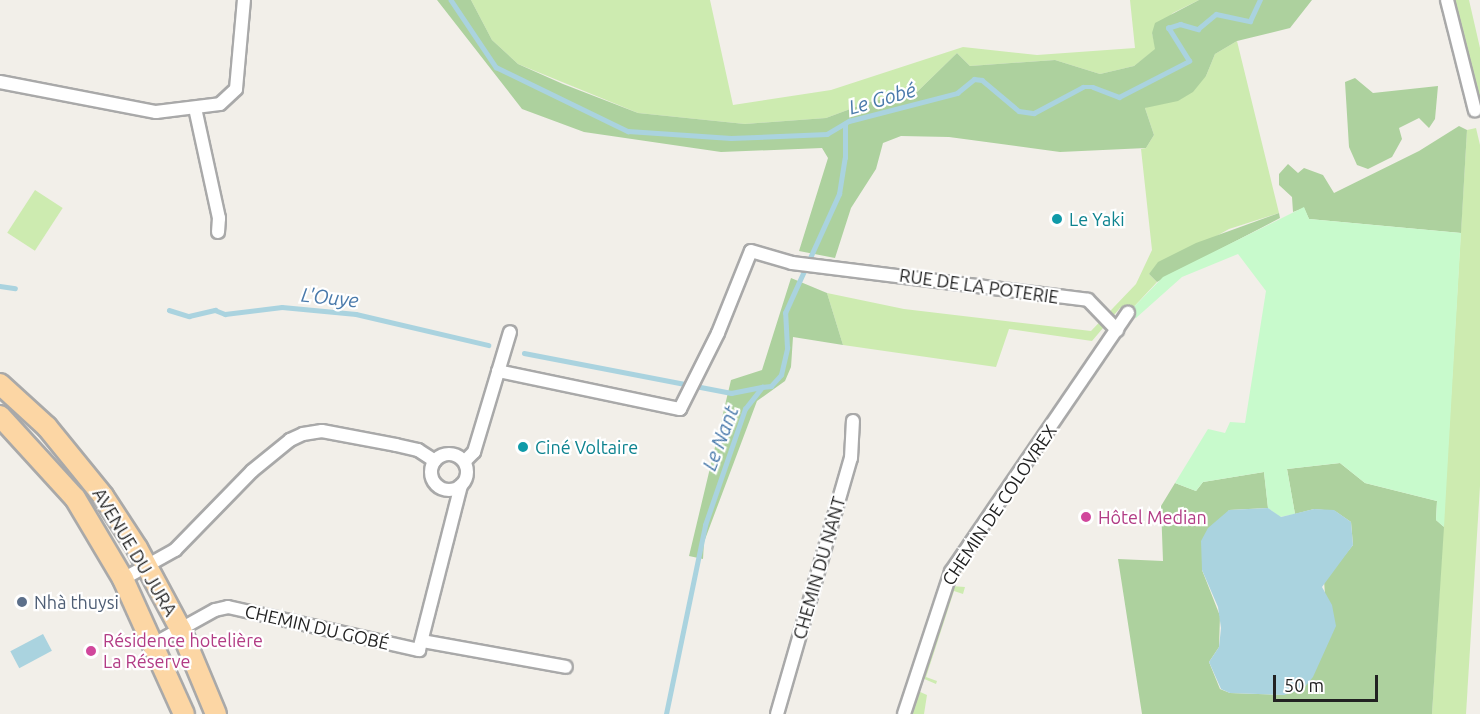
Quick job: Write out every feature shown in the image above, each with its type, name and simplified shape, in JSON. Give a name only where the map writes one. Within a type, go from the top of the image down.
[{"type":"main road","name":"AVENUE DU JURA","points":[[0,384],[47,427],[76,460],[147,567],[181,630],[216,714]]},
{"type":"main road","name":"AVENUE DU JURA","points":[[0,416],[75,498],[123,579],[184,714]]},
{"type":"street","points":[[0,82],[156,112],[220,104],[236,89],[244,0]]},
{"type":"street","points":[[1448,0],[1475,111]]},
{"type":"street","points":[[195,108],[219,218],[218,232]]},
{"type":"street","name":"RUE DE LA POTERIE","points":[[498,371],[680,409],[697,379],[751,251],[792,263],[810,263],[1088,300],[1117,330]]},
{"type":"street","name":"CHEMIN DE COLOVREX","points":[[904,714],[951,572],[1128,313]]},
{"type":"street","points":[[465,461],[474,452],[510,332]]},
{"type":"street","name":"CHEMIN DU NANT","points":[[777,714],[851,458],[855,440],[853,421]]},
{"type":"street","points":[[123,579],[147,567],[182,544],[252,471],[290,440],[303,434],[322,431],[396,445],[418,450],[435,461]]},
{"type":"street","points":[[461,485],[451,490],[435,483],[432,475],[435,461],[448,453],[465,461]]},
{"type":"street","points":[[420,646],[461,485],[467,476],[465,461]]},
{"type":"street","name":"CHEMIN DU GOBÉ","points":[[152,645],[215,610],[228,607],[420,646],[566,667]]},
{"type":"green space","points":[[437,0],[471,0],[492,40],[518,64],[563,84],[638,113],[745,124],[826,118],[869,102],[917,92],[957,53],[970,66],[1055,60],[1100,74],[1134,66],[1155,49],[1152,33],[1155,23],[1199,0],[1312,0],[1290,28],[1237,41],[1215,54],[1206,76],[1193,92],[1178,101],[1145,108],[1154,135],[1146,148],[1060,152],[949,137],[901,136],[883,143],[876,169],[851,208],[835,258],[799,251],[828,158],[822,148],[721,152],[584,132],[522,109]]},
{"type":"green space","points":[[471,0],[710,0],[733,105],[831,90],[963,47],[1037,55],[1135,48],[1130,0],[1199,0],[1173,13],[1152,33],[1156,49],[1134,66],[1100,74],[1055,60],[970,66],[957,53],[917,92],[869,102],[826,118],[745,124],[638,113],[518,64],[492,40]]},
{"type":"green space","points":[[1452,0],[1469,0],[1480,48],[1480,115]]},
{"type":"green space","points":[[1237,41],[1279,213],[1229,229],[1149,274],[1157,282],[1128,313],[1120,308],[1092,341],[1009,329],[996,367],[843,345],[827,293],[904,309],[1091,331],[1136,284],[1152,250],[1141,149],[1146,148],[1154,135],[1145,108],[1206,76],[1215,54]]},
{"type":"green space","points":[[1355,78],[1373,93],[1438,86],[1435,119],[1429,128],[1419,118],[1399,128],[1402,139],[1392,157],[1368,169],[1357,165],[1349,147],[1345,82]]},
{"type":"green space","points":[[1459,126],[1467,130],[1461,233],[1309,219],[1304,208],[1293,212],[1292,197],[1279,185],[1279,174],[1288,164],[1298,173],[1304,168],[1323,175],[1334,193],[1419,151]]},
{"type":"green space","points":[[1476,128],[1480,145],[1480,486],[1466,714],[1432,714],[1467,130]]},
{"type":"green space","points":[[35,190],[63,208],[35,251],[7,233]]},
{"type":"green space","points":[[1304,207],[1309,219],[1461,233],[1444,527],[1436,520],[1437,501],[1365,483],[1340,463],[1287,469],[1295,514],[1280,517],[1268,508],[1264,472],[1203,482],[1196,491],[1175,483],[1208,429],[1225,433],[1230,422],[1245,423],[1266,291],[1238,254],[1182,277],[1136,318],[1128,313],[1163,277]]},
{"type":"green space","points":[[1279,213],[1280,218],[1157,282],[1149,274],[1158,262],[1196,243]]},
{"type":"green space","points":[[791,278],[827,293],[843,345],[793,337],[791,367],[785,381],[757,401],[704,542],[703,559],[689,556],[731,380],[762,370]]},
{"type":"green space","points":[[1340,463],[1365,483],[1437,501],[1436,520],[1444,527],[1432,714],[1142,714],[1118,559],[1163,561],[1161,506],[1175,483],[1196,491],[1203,482],[1264,472],[1268,508],[1229,510],[1202,570],[1220,616],[1219,647],[1209,662],[1220,689],[1230,693],[1284,695],[1325,594],[1324,581],[1353,545],[1351,522],[1335,511],[1314,509],[1295,514],[1287,469]]},
{"type":"green space","points":[[951,586],[965,587],[963,594],[954,591],[926,677],[937,681],[936,684],[922,678]]},
{"type":"green space","points":[[918,691],[927,695],[924,714],[912,714]]},
{"type":"water","points":[[1268,508],[1281,517],[1314,509],[1334,510],[1351,522],[1353,545],[1322,587],[1332,605],[1336,626],[1313,677],[1303,689],[1284,695],[1230,693],[1221,689],[1209,662],[1219,647],[1221,628],[1218,607],[1202,570],[1201,541],[1208,528],[1229,510]]},
{"type":"water","points":[[43,634],[52,651],[19,668],[10,651]]},
{"type":"waterway","name":"Le Gobé","points":[[451,0],[496,67],[628,131],[731,138],[827,134],[849,121],[957,93],[974,79],[982,80],[1019,111],[1034,113],[1083,87],[1093,87],[1119,97],[1189,61],[1168,28],[1180,24],[1198,29],[1216,14],[1250,21],[1260,0]]},
{"type":"waterway","name":"Le Nant","points":[[666,714],[705,525],[745,409],[762,387],[771,386],[781,375],[787,348],[785,313],[839,194],[845,158],[845,124]]},
{"type":"waterway","name":"L'Ouye","points":[[0,286],[15,288]]},
{"type":"waterway","name":"L'Ouye","points":[[169,310],[189,316],[215,310],[225,314],[282,307],[356,314],[488,345]]},
{"type":"waterway","name":"L'Ouye","points":[[524,353],[731,393],[762,387]]},
{"type":"place","name":"Le Yaki","points":[[1057,219]]},
{"type":"place","name":"Ciné Voltaire","points":[[523,447]]},
{"type":"place","name":"Hôtel Median","points":[[1086,517]]},
{"type":"place","name":"Nhà thuysi","points":[[22,602]]},
{"type":"place","name":"Résidence hotelière La Réserve","points":[[91,651]]}]
